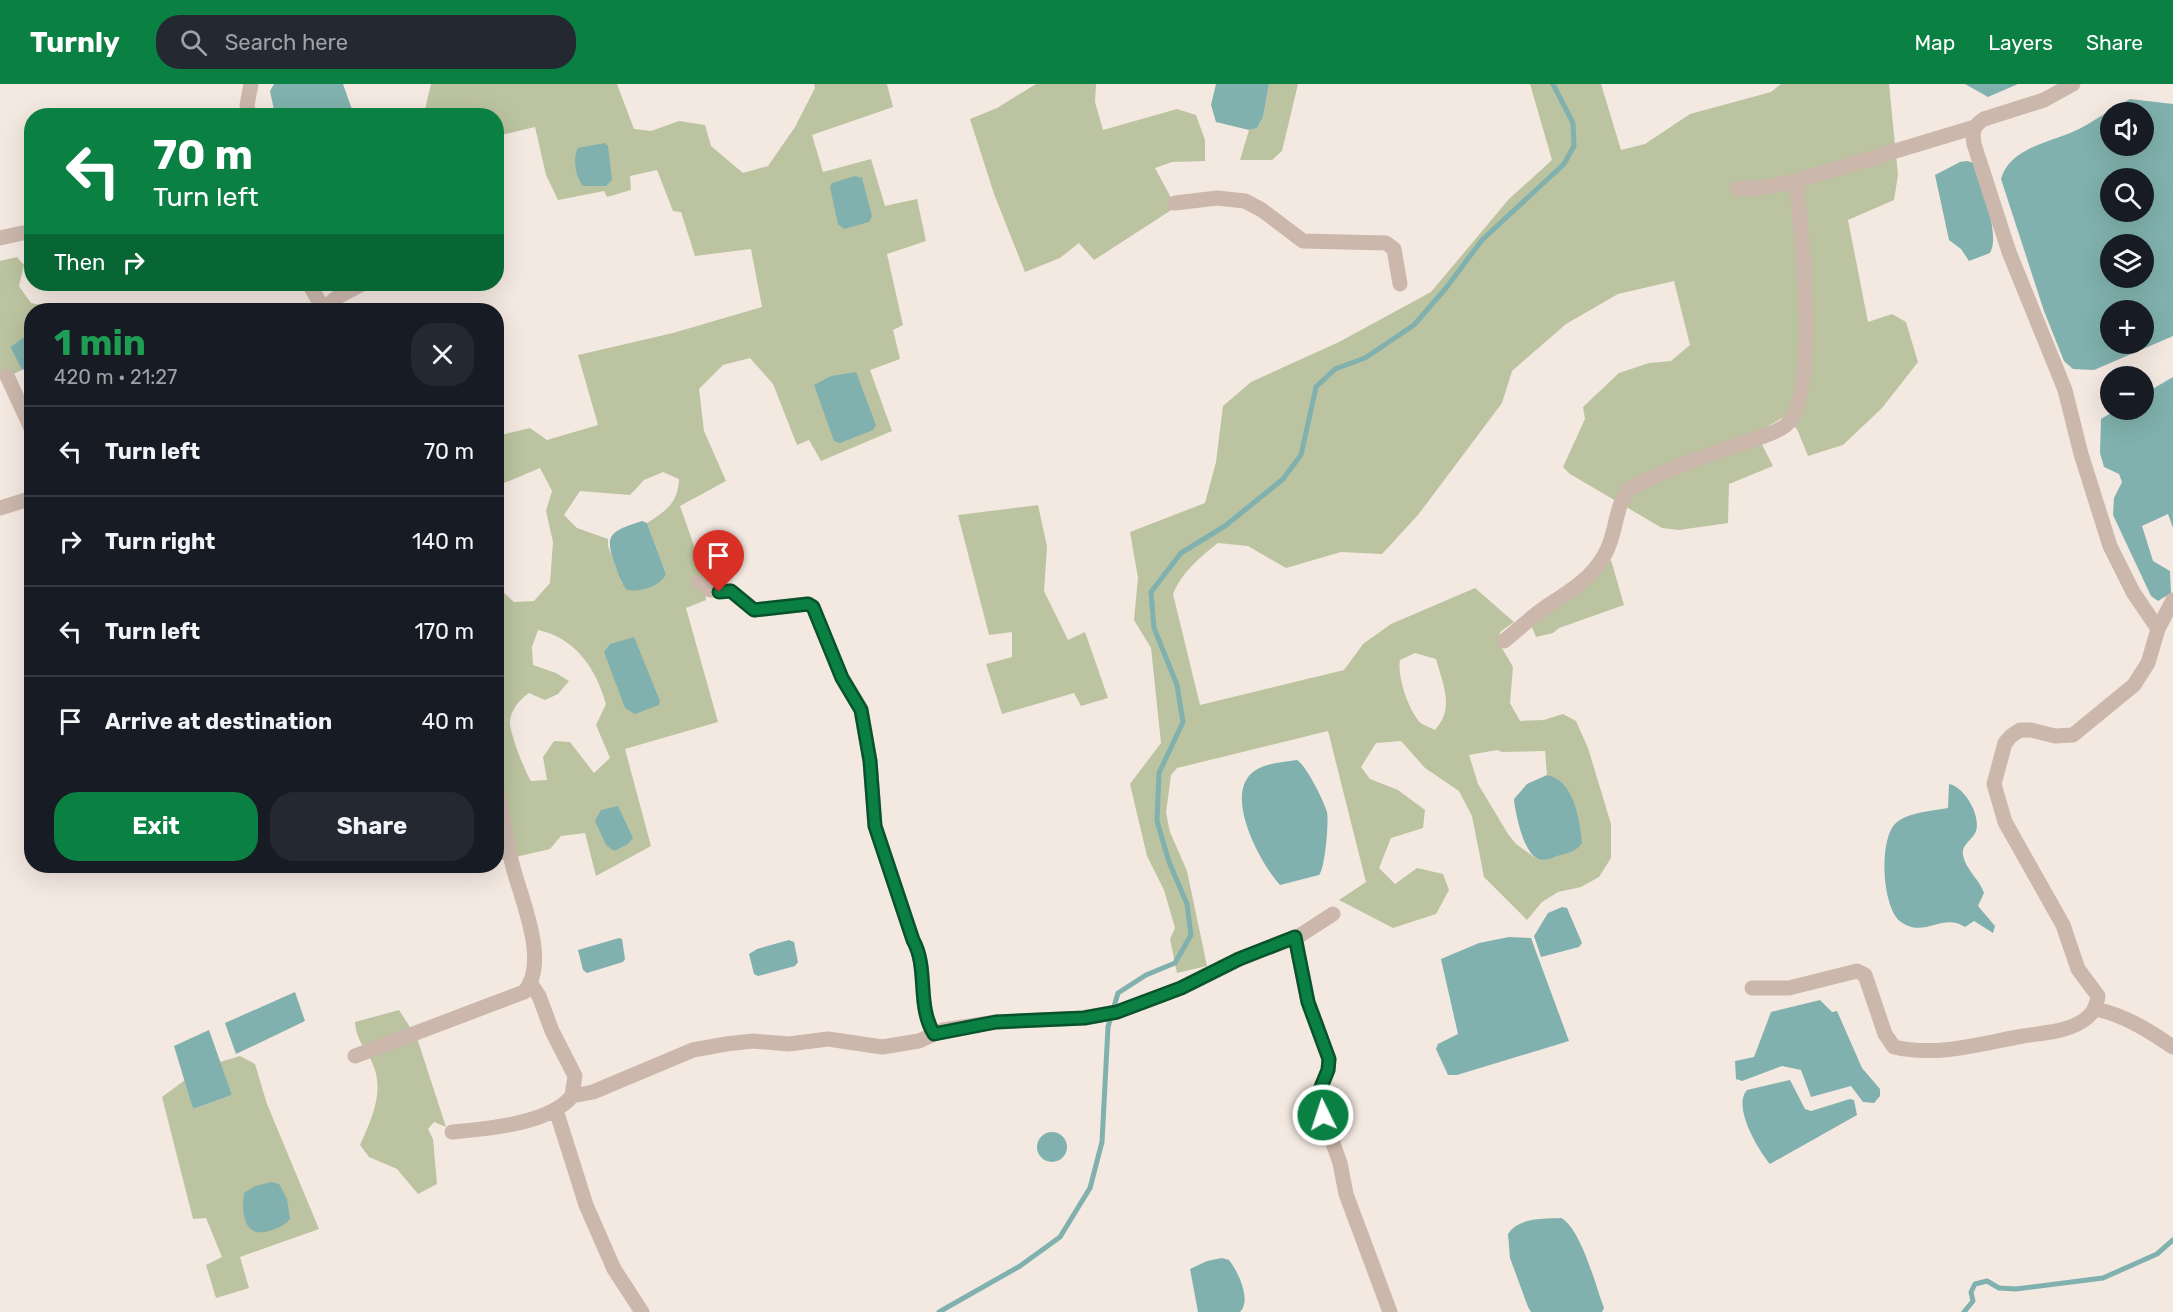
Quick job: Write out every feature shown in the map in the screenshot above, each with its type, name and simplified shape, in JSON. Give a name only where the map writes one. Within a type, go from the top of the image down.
[{"type":"street","points":[[248,108],[251,84]]},
{"type":"street","points":[[2073,84],[2043,100],[1984,119],[1972,133],[2009,252],[2065,390],[2080,454],[2110,546],[2133,592],[2158,628]]},
{"type":"street","points":[[1737,189],[1767,187],[1796,181],[1975,127]]},
{"type":"street","points":[[1504,641],[1546,607],[1572,591],[1591,572],[1605,554],[1614,531],[1622,498],[1629,489],[1702,457],[1766,435],[1783,427],[1791,420],[1802,387],[1806,271],[1796,181]]},
{"type":"street","points":[[1175,203],[1217,198],[1245,201],[1262,210],[1303,241],[1386,243],[1394,249],[1400,284]]},
{"type":"street","points":[[0,238],[24,233]]},
{"type":"street","points":[[330,303],[349,291]]},
{"type":"street","points":[[7,376],[24,413]]},
{"type":"street","points":[[0,508],[24,500]]},
{"type":"street","points":[[699,582],[710,590],[731,591],[754,610],[808,604],[813,607],[842,678],[861,710],[870,761],[875,826],[913,940],[919,951],[923,1006],[927,1022],[934,1034]]},
{"type":"street","points":[[1752,988],[1789,988],[1857,971],[1865,975],[1889,1041],[1894,1047],[1914,1052],[1960,1049],[2066,1029],[2079,1024],[2096,1009],[2098,996],[2078,969],[2063,925],[2005,822],[1995,784],[2005,743],[2011,736],[2020,730],[2031,730],[2055,736],[2073,735],[2134,685],[2148,663],[2158,628],[2173,600]]},
{"type":"street","points":[[355,1056],[524,992],[531,984],[534,950],[531,930],[512,865],[504,827]]},
{"type":"street","points":[[452,1132],[506,1125],[556,1110],[572,1096],[593,1092],[693,1050],[726,1044],[753,1041],[789,1044],[828,1039],[882,1047],[919,1041],[934,1034],[996,1022],[1084,1018],[1117,1012],[1181,988],[1239,959],[1295,937],[1333,914]]},
{"type":"street","points":[[1295,937],[1308,1002],[1329,1059],[1328,1070],[1319,1092],[1323,1115],[1340,1162],[1346,1194],[1390,1312]]},
{"type":"street","points":[[531,984],[539,996],[552,1031],[575,1076],[572,1096]]},
{"type":"street","points":[[2096,1009],[2115,1013],[2143,1026],[2173,1047]]},
{"type":"street","points":[[556,1110],[586,1205],[614,1269],[642,1312]]},
{"type":"green space","points":[[431,84],[617,84],[634,129],[651,131],[679,121],[705,125],[711,146],[743,173],[768,166],[795,127],[815,88],[814,84],[887,84],[893,107],[812,135],[823,172],[871,159],[885,206],[917,199],[926,241],[887,254],[903,325],[893,330],[900,359],[870,370],[892,431],[821,461],[809,440],[797,445],[773,384],[750,358],[723,365],[699,389],[704,431],[726,481],[680,506],[704,574],[706,600],[686,608],[718,722],[625,749],[651,846],[596,876],[585,833],[561,836],[550,849],[504,860],[504,593],[514,602],[534,601],[550,583],[553,542],[546,511],[552,491],[540,468],[504,483],[504,434],[530,428],[547,440],[598,425],[578,355],[673,333],[762,307],[751,249],[695,256],[681,212],[673,211],[657,170],[630,176],[631,190],[607,197],[604,191],[558,200],[546,175],[535,127],[504,134],[504,108],[425,108]],"holes":[[[663,472],[679,479],[676,494],[670,506],[647,523],[666,574],[622,584],[608,546],[608,539],[577,528],[564,515],[580,491],[630,495],[644,480]],[[538,630],[551,634],[574,648],[590,667],[602,691],[606,704],[596,725],[610,758],[594,773],[570,742],[554,741],[543,757],[547,780],[531,781],[515,743],[510,718],[519,702],[529,693],[545,700],[558,694],[569,681],[556,673],[533,665],[532,647]]]},
{"type":"green space","points":[[1036,84],[1096,84],[1095,102],[1103,130],[1177,109],[1196,115],[1205,140],[1205,161],[1172,162],[1155,168],[1176,207],[1094,260],[1079,243],[1060,258],[1025,272],[994,194],[970,119],[997,108]]},
{"type":"green space","points":[[1269,84],[1298,84],[1282,151],[1272,160],[1240,160],[1249,130],[1257,128],[1263,117]]},
{"type":"green space","points":[[1530,84],[1601,84],[1621,150],[1645,144],[1690,114],[1771,92],[1781,84],[1889,84],[1898,175],[1894,200],[1848,220],[1868,322],[1892,314],[1906,322],[1918,362],[1882,408],[1843,445],[1808,456],[1797,429],[1782,418],[1756,433],[1773,466],[1729,484],[1728,523],[1679,530],[1662,528],[1570,474],[1563,467],[1585,419],[1583,407],[1619,373],[1649,363],[1671,361],[1690,345],[1674,281],[1618,294],[1566,324],[1512,371],[1502,403],[1418,515],[1382,554],[1341,552],[1286,568],[1248,546],[1218,543],[1186,572],[1173,594],[1200,705],[1344,670],[1363,644],[1391,624],[1475,588],[1514,622],[1500,632],[1499,643],[1513,667],[1510,703],[1520,721],[1544,720],[1563,714],[1576,721],[1588,748],[1611,824],[1611,858],[1599,877],[1581,887],[1558,892],[1542,902],[1527,920],[1484,877],[1472,816],[1459,791],[1425,768],[1401,741],[1376,743],[1361,767],[1370,779],[1398,790],[1425,810],[1423,828],[1391,838],[1379,868],[1395,884],[1417,868],[1443,874],[1449,890],[1436,914],[1393,928],[1339,900],[1366,882],[1328,731],[1177,768],[1171,775],[1166,813],[1170,832],[1187,871],[1207,966],[1177,973],[1170,939],[1175,928],[1164,890],[1147,856],[1130,784],[1161,743],[1151,648],[1134,620],[1138,578],[1130,532],[1205,503],[1216,462],[1223,406],[1251,382],[1339,342],[1431,292],[1509,199],[1552,160]],"holes":[[[1415,653],[1436,659],[1444,687],[1445,713],[1435,730],[1417,719],[1402,684],[1400,660]],[[1497,750],[1502,752],[1545,751],[1547,775],[1553,777],[1537,859],[1516,844],[1508,834],[1478,784],[1469,755]]]},
{"type":"green space","points":[[17,257],[24,265],[19,286],[31,303],[24,303],[24,338],[10,347],[22,370],[0,380],[0,261]]},
{"type":"green space","points":[[1038,505],[1047,546],[1044,591],[1068,640],[1085,632],[1108,698],[1081,706],[1074,693],[1002,714],[986,664],[1012,657],[1012,632],[989,635],[958,515]]},
{"type":"green space","points":[[1611,560],[1624,605],[1559,628],[1553,633],[1536,637],[1531,625]]},
{"type":"green space","points":[[399,1010],[417,1038],[446,1127],[434,1122],[428,1129],[433,1139],[437,1184],[418,1194],[397,1169],[369,1157],[360,1145],[376,1104],[377,1082],[371,1060],[358,1037],[355,1022]]},
{"type":"green space","points":[[240,1056],[255,1064],[267,1104],[319,1229],[240,1257],[249,1288],[216,1298],[206,1265],[222,1257],[206,1218],[193,1219],[162,1097],[185,1080],[193,1109],[232,1095],[220,1062]]},
{"type":"water","points":[[274,84],[343,84],[352,108],[274,108],[270,91]]},
{"type":"water","points":[[1216,84],[1269,84],[1263,117],[1257,128],[1249,130],[1216,122],[1211,105]]},
{"type":"water","points":[[1965,84],[2018,84],[1988,97]]},
{"type":"water","points":[[2130,99],[2173,104],[2173,336],[2154,344],[2154,300],[2100,300],[2100,354],[2131,354],[2094,370],[2073,369],[2064,361],[2044,311],[2001,179],[2006,168],[2024,152],[2081,128],[2100,117],[2100,156],[2154,156],[2154,102],[2124,102]]},
{"type":"water","points":[[605,143],[608,146],[612,180],[606,186],[583,186],[576,168],[575,157],[578,148]]},
{"type":"water","points":[[1960,162],[1974,163],[1993,234],[1990,253],[1969,261],[1961,249],[1949,240],[1935,175]]},
{"type":"water","points":[[855,176],[862,178],[872,216],[869,222],[844,229],[838,224],[830,187],[832,183]]},
{"type":"water","points":[[24,337],[24,369],[22,370],[10,347]]},
{"type":"water","points":[[856,372],[876,425],[873,430],[840,443],[834,441],[814,385],[831,376]]},
{"type":"water","points":[[2173,377],[2173,528],[2168,514],[2142,526],[2153,561],[2170,571],[2171,593],[2158,601],[2151,596],[2113,515],[2114,498],[2122,482],[2119,474],[2104,467],[2100,453],[2101,420],[2154,420],[2154,388]]},
{"type":"water","points":[[642,521],[647,523],[666,574],[663,579],[649,588],[627,590],[621,581],[611,554],[610,540],[617,531]]},
{"type":"water","points":[[634,637],[660,701],[659,705],[635,714],[625,708],[604,652],[610,644]]},
{"type":"water","points":[[1297,760],[1310,776],[1327,812],[1325,855],[1319,875],[1280,885],[1264,862],[1248,830],[1243,813],[1242,797],[1245,783],[1253,772],[1268,765]]},
{"type":"water","points":[[1547,775],[1564,784],[1574,802],[1582,843],[1571,852],[1544,860],[1534,856],[1525,842],[1518,823],[1514,799],[1527,784]]},
{"type":"water","points":[[1949,784],[1961,790],[1974,810],[1976,831],[1965,845],[1963,855],[1984,893],[1978,906],[1995,926],[1993,933],[1974,921],[1965,927],[1949,922],[1918,928],[1910,926],[1901,922],[1890,903],[1886,889],[1885,858],[1890,831],[1896,823],[1907,816],[1948,808]]},
{"type":"water","points":[[618,806],[633,838],[628,844],[614,851],[606,845],[595,821],[601,810]]},
{"type":"water","points":[[1562,907],[1567,908],[1582,943],[1579,947],[1541,957],[1534,936],[1548,913]]},
{"type":"water","points":[[1509,937],[1531,938],[1569,1041],[1457,1075],[1448,1075],[1436,1049],[1438,1044],[1458,1034],[1441,959],[1479,943]]},
{"type":"water","points":[[622,939],[625,959],[623,962],[587,973],[583,970],[578,950]]},
{"type":"water","points":[[789,940],[794,942],[798,962],[795,966],[758,976],[754,974],[749,954],[757,949]]},
{"type":"water","points":[[295,992],[305,1021],[236,1054],[225,1023]]},
{"type":"water","points":[[1820,1000],[1832,1012],[1837,1011],[1862,1068],[1880,1089],[1880,1096],[1874,1103],[1863,1102],[1851,1086],[1811,1097],[1801,1070],[1782,1066],[1742,1081],[1736,1079],[1735,1061],[1754,1057],[1771,1012]]},
{"type":"water","points":[[209,1030],[232,1095],[193,1109],[174,1046]]},
{"type":"water","points":[[1790,1080],[1805,1109],[1811,1111],[1850,1099],[1854,1100],[1857,1115],[1770,1164],[1748,1128],[1743,1097],[1747,1090]]},
{"type":"water","points":[[1052,1132],[1063,1136],[1067,1147],[1063,1158],[1052,1162],[1041,1158],[1037,1147],[1041,1136]]},
{"type":"water","points":[[272,1182],[279,1184],[287,1199],[290,1219],[272,1230],[254,1231],[249,1228],[244,1215],[244,1193],[255,1186]]},
{"type":"water","points":[[1561,1218],[1575,1233],[1581,1245],[1604,1308],[1602,1312],[1531,1312],[1528,1307],[1510,1258],[1508,1234],[1518,1224],[1539,1219]]},
{"type":"water","points":[[1222,1258],[1229,1260],[1240,1278],[1245,1301],[1243,1307],[1240,1312],[1198,1312],[1190,1269],[1207,1261]]},
{"type":"waterway","points":[[939,1312],[1020,1266],[1060,1237],[1090,1188],[1102,1142],[1108,1027],[1118,993],[1146,975],[1175,963],[1191,935],[1187,904],[1169,862],[1157,821],[1159,773],[1183,722],[1177,685],[1154,628],[1151,592],[1181,553],[1225,526],[1283,479],[1301,455],[1316,387],[1335,369],[1365,358],[1414,325],[1446,288],[1482,240],[1564,164],[1574,146],[1573,123],[1553,84]]},
{"type":"waterway","points":[[1964,1312],[1973,1301],[1971,1292],[1975,1284],[1987,1281],[1999,1288],[2016,1289],[2103,1278],[2157,1254],[2173,1240]]},
{"type":"route","points":[[719,592],[731,591],[748,608],[754,610],[808,604],[813,607],[842,678],[861,710],[870,761],[875,826],[913,940],[919,951],[923,1006],[927,1022],[934,1034],[943,1030],[996,1022],[1084,1018],[1117,1012],[1181,988],[1239,959],[1295,937],[1308,1002],[1329,1059],[1326,1077],[1319,1092],[1323,1115]]}]
